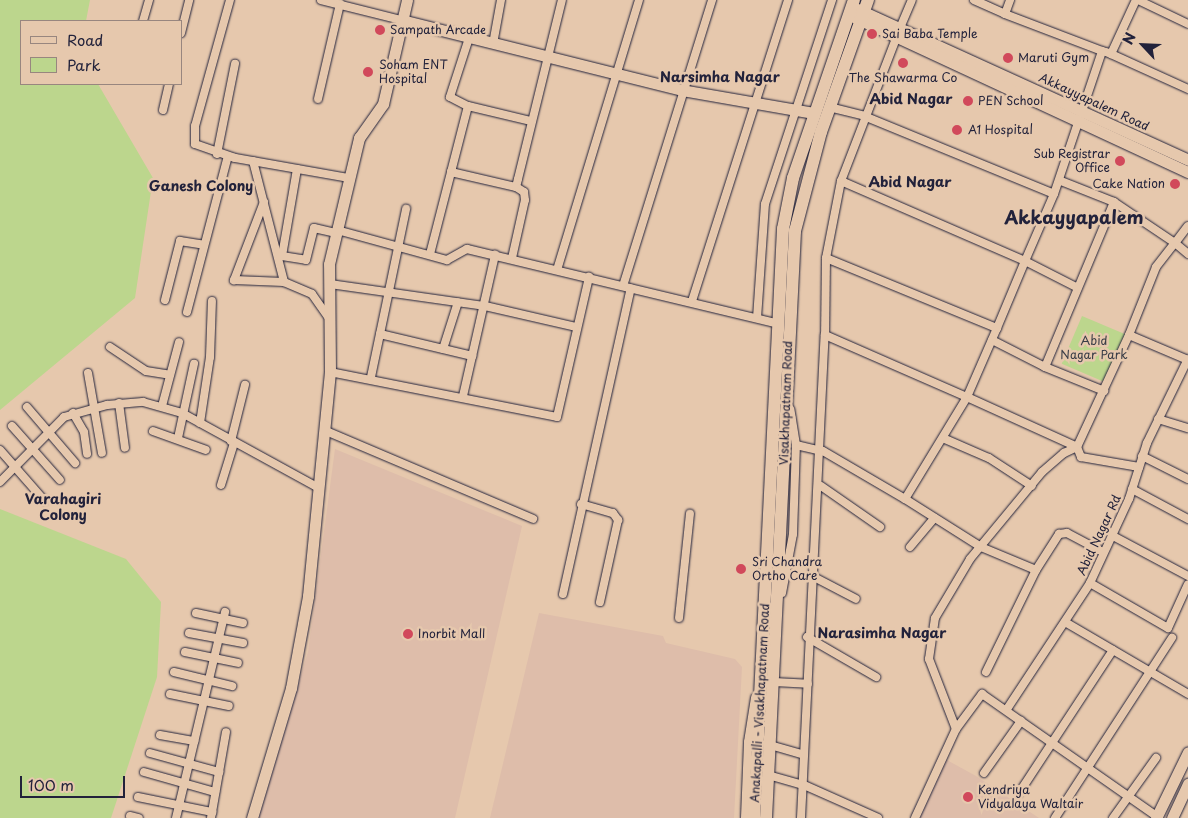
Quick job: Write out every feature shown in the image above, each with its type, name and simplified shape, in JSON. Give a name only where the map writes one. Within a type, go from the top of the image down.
[{"type":"main road","points":[[252,818],[291,688],[308,596],[326,431],[330,372],[332,322],[329,264],[348,178],[364,128],[383,104],[405,21],[407,0]]},
{"type":"main road","name":"Akkayyapalem Road","points":[[858,9],[898,32],[1079,115],[1188,160]]},
{"type":"main road","name":"Visakhapatnam Road","points":[[766,818],[778,612],[786,388],[796,231],[829,107],[858,9]]},
{"type":"main road","name":"Anakapalli - Visakhapatnam Road","points":[[754,818],[776,322],[783,229],[814,113],[858,9]]},
{"type":"main road","points":[[405,21],[682,90],[814,113]]},
{"type":"main road","points":[[1079,115],[1188,172]]},
{"type":"main road","points":[[1157,818],[1188,752]]},
{"type":"main road","points":[[1172,818],[1188,784]]},
{"type":"street","points":[[143,20],[149,0]]},
{"type":"street","points":[[182,29],[189,0]]},
{"type":"street","points":[[230,0],[193,137],[202,149],[217,154],[348,178]]},
{"type":"street","points":[[321,0],[405,21]]},
{"type":"street","points":[[493,44],[502,0]]},
{"type":"street","points":[[516,187],[562,0]]},
{"type":"street","points":[[557,270],[640,0]]},
{"type":"street","points":[[563,594],[627,287],[682,90],[712,0]]},
{"type":"street","points":[[692,301],[788,0]]},
{"type":"street","points":[[757,318],[765,204],[832,0]]},
{"type":"street","points":[[801,818],[802,754],[808,684],[807,637],[821,486],[826,258],[841,181],[864,116],[912,0]]},
{"type":"street","points":[[974,0],[1005,14],[1111,54],[1188,89]]},
{"type":"street","points":[[1005,14],[1010,0]]},
{"type":"street","points":[[1111,54],[1137,0],[1188,24]]},
{"type":"street","points":[[318,99],[340,4]]},
{"type":"street","points":[[469,38],[450,93],[453,100],[468,106],[531,121]]},
{"type":"street","points":[[905,499],[945,439],[968,397],[1061,181],[1079,115],[1102,51]]},
{"type":"street","points":[[217,154],[235,64]]},
{"type":"street","points":[[163,110],[169,85]]},
{"type":"street","points":[[430,254],[468,106]]},
{"type":"street","points":[[829,107],[864,116],[1054,194]]},
{"type":"street","points":[[187,312],[228,156]]},
{"type":"street","points":[[253,161],[284,282]]},
{"type":"street","points":[[297,169],[282,256],[306,260],[314,228],[337,231],[453,260],[467,249],[512,258],[776,322]]},
{"type":"street","points":[[451,172],[516,187],[524,192],[525,200],[512,258]]},
{"type":"street","points":[[841,181],[1026,260],[1078,288]]},
{"type":"street","points":[[1061,181],[1114,202],[1175,243],[1188,254]]},
{"type":"street","points":[[264,202],[234,280],[284,282],[312,294],[332,322]]},
{"type":"street","points":[[1045,367],[1114,202]]},
{"type":"street","points":[[371,378],[400,248],[406,209]]},
{"type":"street","points":[[956,728],[931,669],[932,632],[939,610],[981,547],[1051,462],[1077,448],[1129,334],[1156,267],[1188,226]]},
{"type":"street","points":[[164,300],[180,241],[204,245]]},
{"type":"street","points":[[464,396],[496,255]]},
{"type":"street","points":[[826,258],[997,328]]},
{"type":"street","points":[[330,372],[464,396],[557,417],[576,327],[590,277]]},
{"type":"street","points":[[330,284],[390,295],[485,306],[576,327]]},
{"type":"street","points":[[200,423],[209,363],[212,301]]},
{"type":"street","points":[[443,349],[458,302]]},
{"type":"street","points":[[380,334],[472,356]]},
{"type":"street","points":[[1129,334],[1188,360]]},
{"type":"street","points":[[825,335],[968,397],[1077,448],[1081,457],[1139,467]]},
{"type":"street","points":[[992,340],[1045,367],[1104,391]]},
{"type":"street","points":[[162,406],[179,342]]},
{"type":"street","points":[[110,347],[146,371],[170,375]]},
{"type":"street","name":"Abid Nagar Rd","points":[[1007,709],[1090,583],[1102,552],[1113,536],[1132,489],[1142,456],[1158,419],[1188,360]]},
{"type":"street","points":[[178,438],[185,415],[194,364]]},
{"type":"street","points":[[88,373],[102,453]]},
{"type":"street","points":[[220,485],[246,385]]},
{"type":"street","points":[[778,612],[793,534],[796,445],[786,388]]},
{"type":"street","points":[[119,403],[125,448]]},
{"type":"street","points":[[0,482],[50,431],[73,413],[119,403],[162,406],[185,415],[319,488]]},
{"type":"street","points":[[27,407],[50,431],[75,462]]},
{"type":"street","points":[[73,413],[84,432],[87,454]]},
{"type":"street","points":[[1158,419],[1188,428]]},
{"type":"street","points":[[12,426],[60,480]]},
{"type":"street","points":[[153,431],[178,438],[206,450]]},
{"type":"street","points":[[326,431],[533,519]]},
{"type":"street","points":[[945,439],[989,458],[1032,486]]},
{"type":"street","points":[[796,445],[822,452],[905,499],[981,547],[1036,570]]},
{"type":"street","points":[[0,450],[44,500]]},
{"type":"street","points":[[1142,456],[1188,479]]},
{"type":"street","points":[[821,486],[880,527]]},
{"type":"street","points":[[1132,489],[1188,519]]},
{"type":"street","points":[[582,504],[613,513],[618,520],[600,602]]},
{"type":"street","points":[[678,618],[690,514]]},
{"type":"street","points":[[910,547],[934,518]]},
{"type":"street","points":[[986,672],[1036,570],[1063,532],[1102,552]]},
{"type":"street","points":[[1113,536],[1188,576]]},
{"type":"street","points":[[814,577],[856,599]]},
{"type":"street","points":[[1090,583],[1168,628],[1188,584]]},
{"type":"street","points":[[196,613],[224,615],[243,623]]},
{"type":"street","points":[[176,818],[224,615]]},
{"type":"street","points":[[1065,622],[1188,694]]},
{"type":"street","points":[[189,634],[243,643]]},
{"type":"street","points":[[807,637],[876,677]]},
{"type":"street","points":[[1055,818],[1172,638]]},
{"type":"street","points":[[1019,793],[1113,650]]},
{"type":"street","points":[[185,652],[238,663]]},
{"type":"street","points":[[174,672],[232,686]]},
{"type":"street","points":[[746,818],[748,742],[761,672]]},
{"type":"street","points":[[774,682],[808,684]]},
{"type":"street","points":[[170,694],[229,706]]},
{"type":"street","points":[[915,818],[956,728],[982,694],[1007,709],[1157,818]]},
{"type":"street","points":[[984,773],[1021,721]]},
{"type":"street","points":[[138,797],[180,805],[211,815],[226,732]]},
{"type":"street","points":[[160,735],[194,740]]},
{"type":"street","points":[[770,744],[802,754]]},
{"type":"street","points":[[150,753],[219,772]]},
{"type":"street","points":[[1113,818],[1156,758]]},
{"type":"street","points":[[144,772],[216,792]]},
{"type":"street","points":[[768,775],[801,784],[878,818]]},
{"type":"street","points":[[130,816],[139,818]]},
{"type":"shaded area","points":[[335,449],[522,526],[455,818],[257,818],[308,652]]},
{"type":"shaded area","points":[[539,613],[663,636],[666,643],[735,659],[742,667],[734,818],[490,818]]},
{"type":"shaded area","name":"Kendriya Vidyalaya Waltair","points":[[945,759],[976,776],[1039,818],[919,818]]},
{"type":"green space","points":[[0,0],[90,0],[86,20],[20,20],[20,85],[99,85],[153,178],[135,298],[0,410]]},
{"type":"green space","name":"Abid Nagar Park","points":[[1082,316],[1125,334],[1105,382],[1062,364]]},
{"type":"green space","points":[[0,509],[126,559],[161,602],[157,677],[111,818],[0,818]]},
{"type":"place","name":"Sampath Arcade","points":[[380,30]]},
{"type":"place","name":"Sai Baba Temple","points":[[872,34]]},
{"type":"place","name":"Maruti Gym","points":[[1008,58]]},
{"type":"place","name":"The Shawarma Co","points":[[903,63]]},
{"type":"place","name":"Soham ENT Hospital","points":[[368,72]]},
{"type":"place","name":"PEN School","points":[[968,101]]},
{"type":"place","name":"A1 Hospital","points":[[957,130]]},
{"type":"place","name":"Sub Registrar Office","points":[[1120,161]]},
{"type":"place","name":"Cake Nation","points":[[1175,184]]},
{"type":"place","name":"Sri Chandra Ortho Care","points":[[741,569]]},
{"type":"place","name":"Inorbit Mall","points":[[408,634]]},
{"type":"place","name":"Kendriya Vidyalaya Waltair","points":[[968,797]]},
{"type":"district","name":"Narsimha Nagar","points":[[720,77]]},
{"type":"district","name":"Abid Nagar","points":[[911,99]]},
{"type":"district","name":"Abid Nagar","points":[[910,182]]},
{"type":"district","name":"Ganesh Colony","points":[[201,186]]},
{"type":"district","name":"Akkayyapalem","points":[[1074,217]]},
{"type":"district","name":"Varahagiri Colony","points":[[63,508]]},
{"type":"district","name":"Narasimha Nagar","points":[[882,633]]}]
